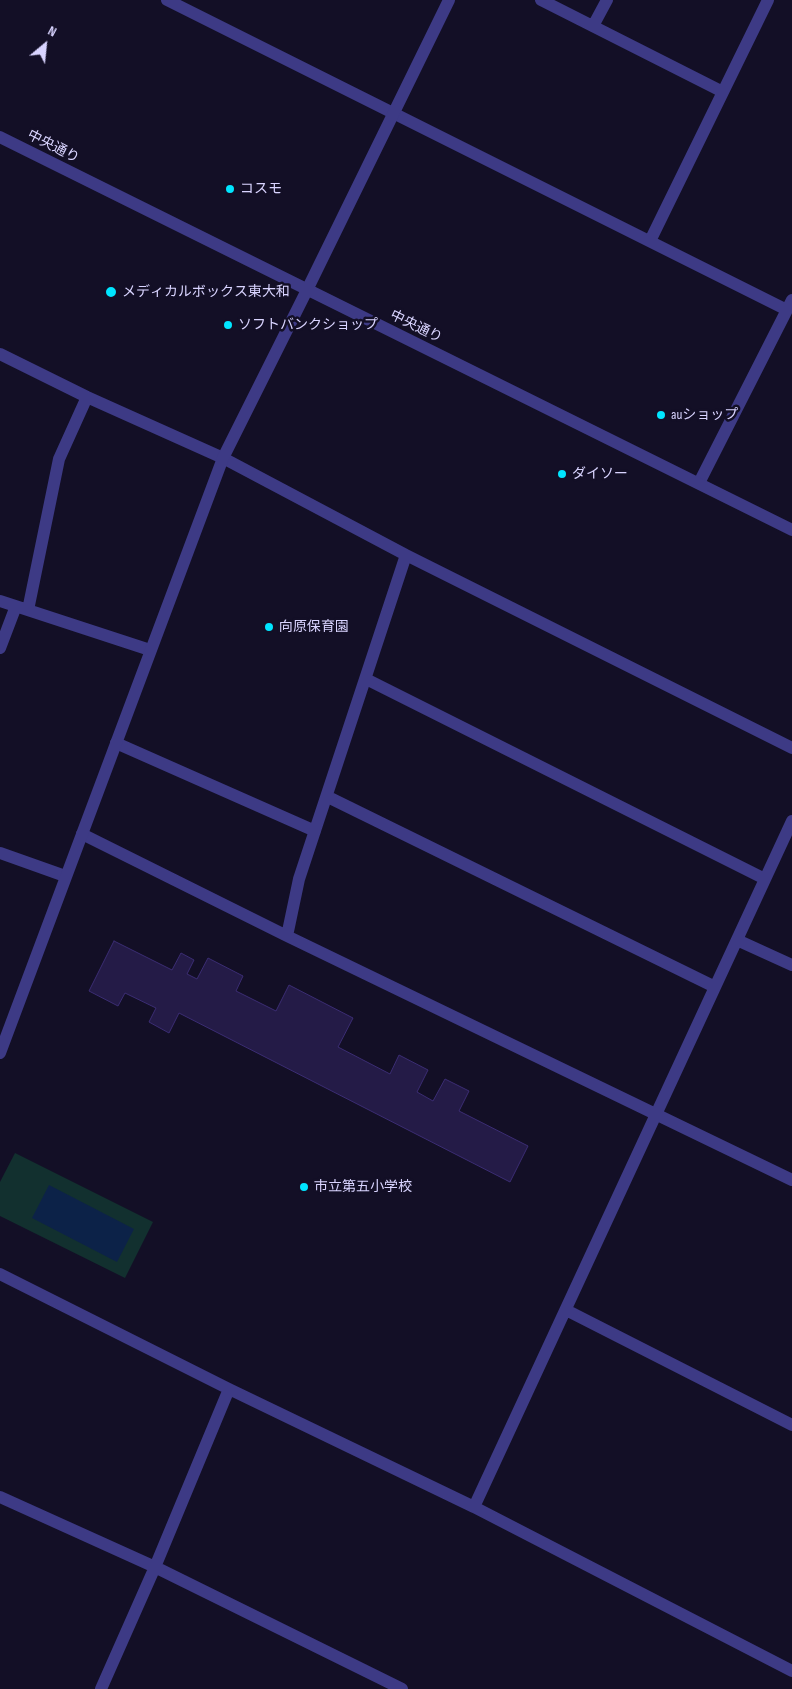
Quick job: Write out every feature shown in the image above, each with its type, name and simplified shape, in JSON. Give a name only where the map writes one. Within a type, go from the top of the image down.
[{"type":"street","points":[[167,0],[650,241],[790,305],[699,483]]},
{"type":"street","points":[[0,1054],[223,458],[449,0]]},
{"type":"street","points":[[541,0],[723,92]]},
{"type":"street","points":[[593,26],[607,0]]},
{"type":"street","points":[[650,241],[768,0]]},
{"type":"street","name":"中央通り","points":[[0,137],[792,530]]},
{"type":"street","points":[[0,354],[88,397],[223,458],[406,555],[792,748]]},
{"type":"street","points":[[0,648],[22,608],[59,459],[88,397]]},
{"type":"street","points":[[287,936],[299,879],[328,797],[406,555]]},
{"type":"street","points":[[0,601],[150,650]]},
{"type":"street","points":[[366,679],[765,879]]},
{"type":"street","points":[[116,743],[315,831]]},
{"type":"street","points":[[328,797],[715,987]]},
{"type":"street","points":[[474,1507],[792,821]]},
{"type":"street","points":[[82,834],[287,936],[792,1180]]},
{"type":"street","points":[[0,853],[66,876]]},
{"type":"street","points":[[737,940],[792,965]]},
{"type":"street","points":[[0,1274],[229,1389],[474,1507],[792,1671]]},
{"type":"street","points":[[566,1310],[792,1424]]},
{"type":"street","points":[[101,1689],[155,1567],[229,1389]]},
{"type":"street","points":[[0,1497],[155,1567],[402,1689]]},
{"type":"green space","points":[[15,1153],[153,1222],[125,1278],[0,1216],[0,1182]]},
{"type":"water","points":[[49,1185],[134,1229],[117,1262],[32,1218]]},
{"type":"building","points":[[114,941],[172,970],[181,953],[194,960],[187,974],[197,979],[208,958],[243,976],[236,991],[276,1011],[289,985],[353,1018],[338,1047],[390,1074],[399,1055],[428,1070],[417,1092],[433,1101],[445,1079],[469,1091],[459,1111],[528,1146],[510,1182],[179,1013],[169,1033],[149,1022],[156,1008],[125,993],[118,1006],[89,991]]},
{"type":"place","name":"コスモ","points":[[230,189]]},
{"type":"place","name":"メディカルボックス東大和","points":[[111,292]]},
{"type":"place","name":"ソフトバンクショップ","points":[[228,325]]},
{"type":"place","name":"auショップ","points":[[661,415]]},
{"type":"place","name":"ダイソー","points":[[562,474]]},
{"type":"place","name":"向原保育園","points":[[269,627]]},
{"type":"place","name":"市立第五小学校","points":[[304,1187]]}]
